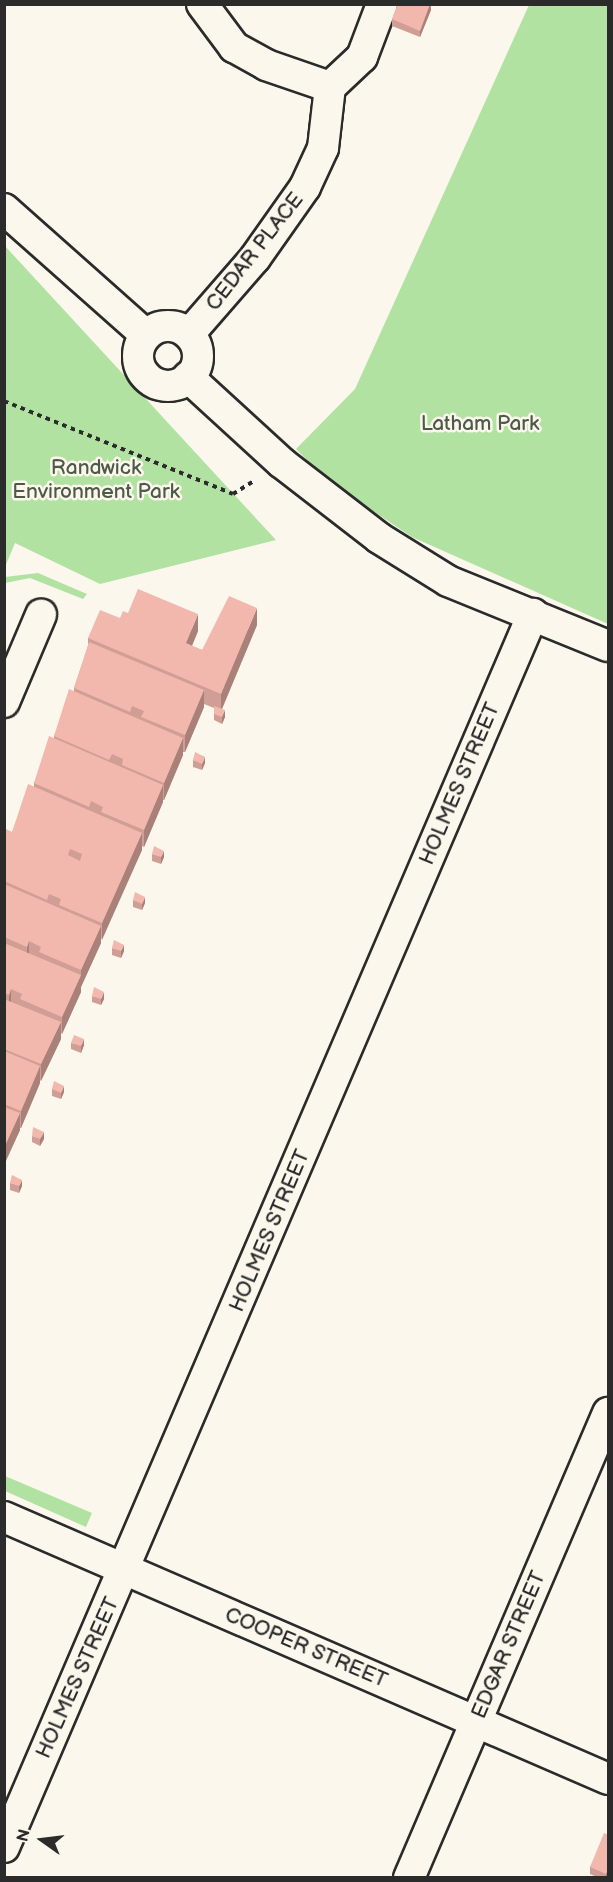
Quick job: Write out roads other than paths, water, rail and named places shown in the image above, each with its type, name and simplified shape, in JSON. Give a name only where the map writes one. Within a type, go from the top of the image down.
[{"type":"street","points":[[202,4],[234,47],[266,65],[330,87],[362,57],[382,4]]},
{"type":"street","name":"CEDAR PLACE","points":[[189,334],[255,258],[305,187],[323,148],[330,87]]},
{"type":"street","points":[[4,209],[146,335]]},
{"type":"street","points":[[167,326],[189,334],[198,356],[188,377],[167,386],[147,377],[138,356],[146,335],[167,326]]},
{"type":"street","points":[[188,377],[282,463],[379,538],[448,581],[609,646]]},
{"type":"street","name":"HOLMES STREET","points":[[4,1847],[126,1569],[532,614]]},
{"type":"street","points":[[4,702],[41,615]]},
{"type":"street","name":"EDGAR STREET","points":[[410,1878],[609,1413]]},
{"type":"street","name":"COOPER STREET","points":[[4,1517],[609,1779]]},
{"type":"park label","name":"Latham Park","points":[[480,424]]},
{"type":"park label","name":"Randwick Environment Park","points":[[96,480]]}]
